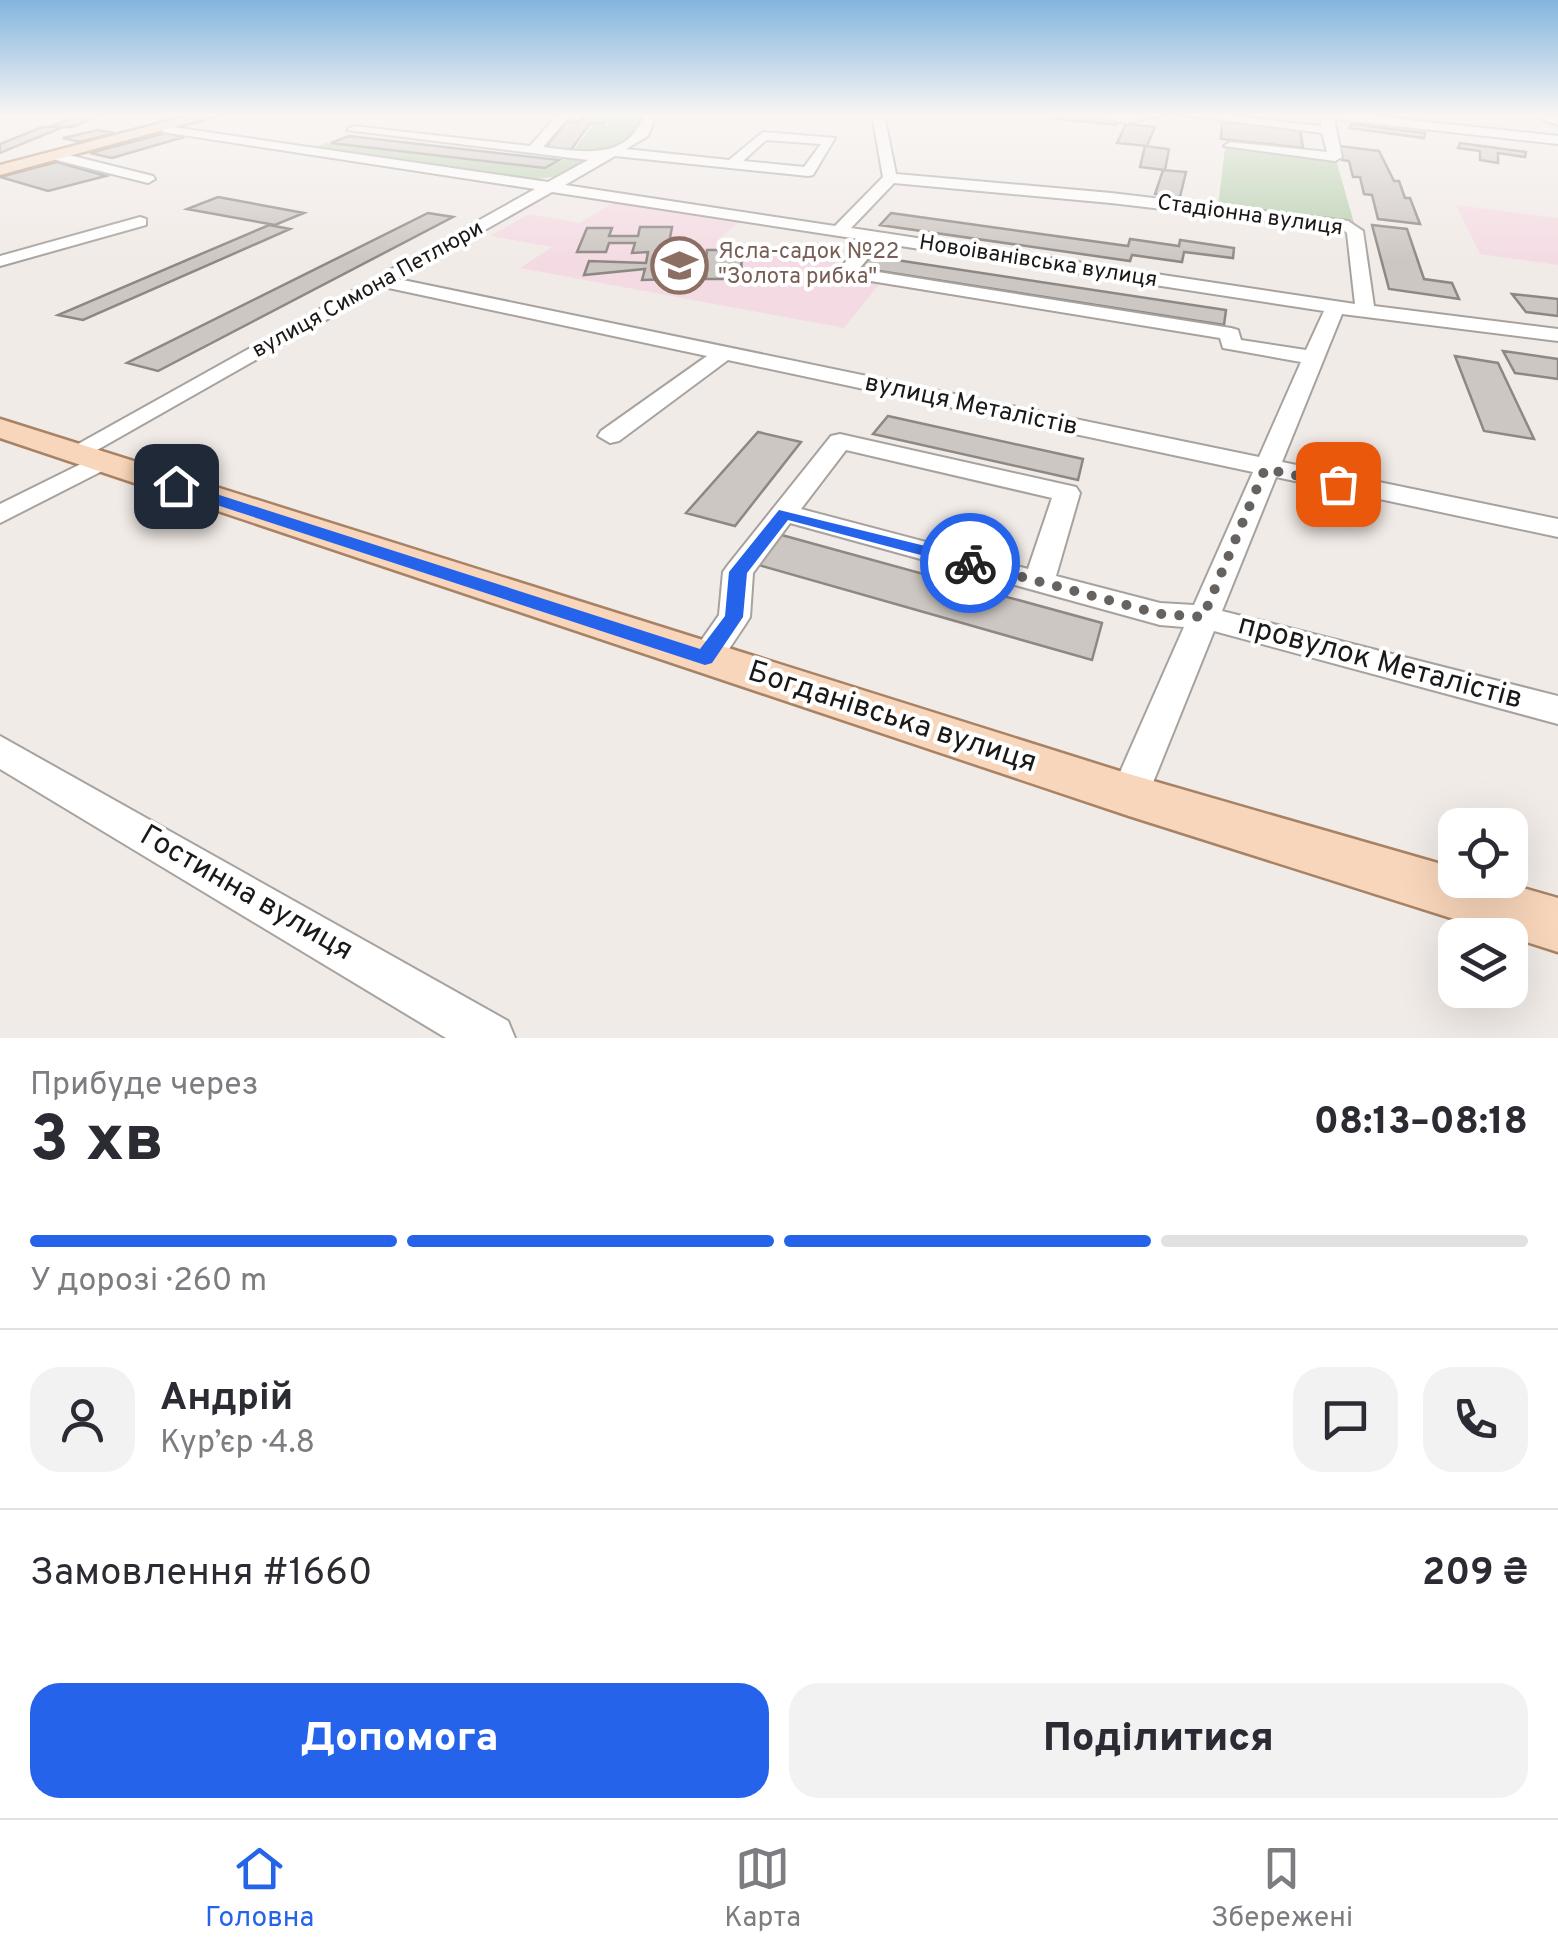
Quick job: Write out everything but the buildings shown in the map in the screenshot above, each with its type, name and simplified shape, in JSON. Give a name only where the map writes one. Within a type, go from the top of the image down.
[{"type":"main road","name":"Богданівська вулиця","points":[[0,428],[1128,795],[1558,925]]},
{"type":"street","points":[[85,163],[148,180]]},
{"type":"street","name":"Новоіванівська вулиця","points":[[400,163],[1335,307],[1558,336]]},
{"type":"street","name":"вулиця Симона Петлюри","points":[[0,515],[87,457],[592,163]]},
{"type":"street","points":[[724,163],[808,172],[814,163]]},
{"type":"street","points":[[840,231],[890,178],[887,163]]},
{"type":"street","name":"Стадіонна вулиця","points":[[890,178],[1348,226],[1355,231],[1365,311]]},
{"type":"street","points":[[0,262],[140,222]]},
{"type":"street","points":[[877,237],[846,272],[1231,334],[1230,344],[1313,358]]},
{"type":"street","name":"вулиця Металістів","points":[[384,282],[1558,528]]},
{"type":"street","points":[[1128,795],[1335,307]]},
{"type":"street","points":[[610,436],[722,354]]},
{"type":"street","points":[[705,658],[734,617],[738,572],[840,440],[1068,493],[1039,580]]},
{"type":"street","name":"провулок Металістів","points":[[784,514],[1160,614],[1203,617],[1558,710]]},
{"type":"street","name":"Гостинна вулиця","points":[[0,751],[491,1038]]},
{"type":"shaded area","name":"Ясла-садок №22 \"Золота рибка\"","points":[[614,202],[740,222],[715,242],[836,262],[827,273],[881,282],[844,328],[520,268],[552,247],[490,236],[529,214],[580,223]]},
{"type":"shaded area","points":[[1456,205],[1558,218],[1558,265],[1480,254]]},
{"type":"green space","points":[[430,163],[499,163],[546,169],[556,163],[581,163],[558,176],[537,179]]},
{"type":"green space","points":[[1223,163],[1337,163],[1354,223],[1218,207]]},
{"type":"way so far","points":[[970,563],[1160,614],[1203,617],[1265,469],[1338,484]]},
{"type":"place","name":"Ясла-садок №22 \"Золота рибка\"","points":[[679,265]]},
{"type":"route","points":[[176,486],[705,658],[734,617],[738,572],[784,514],[970,563]]}]
